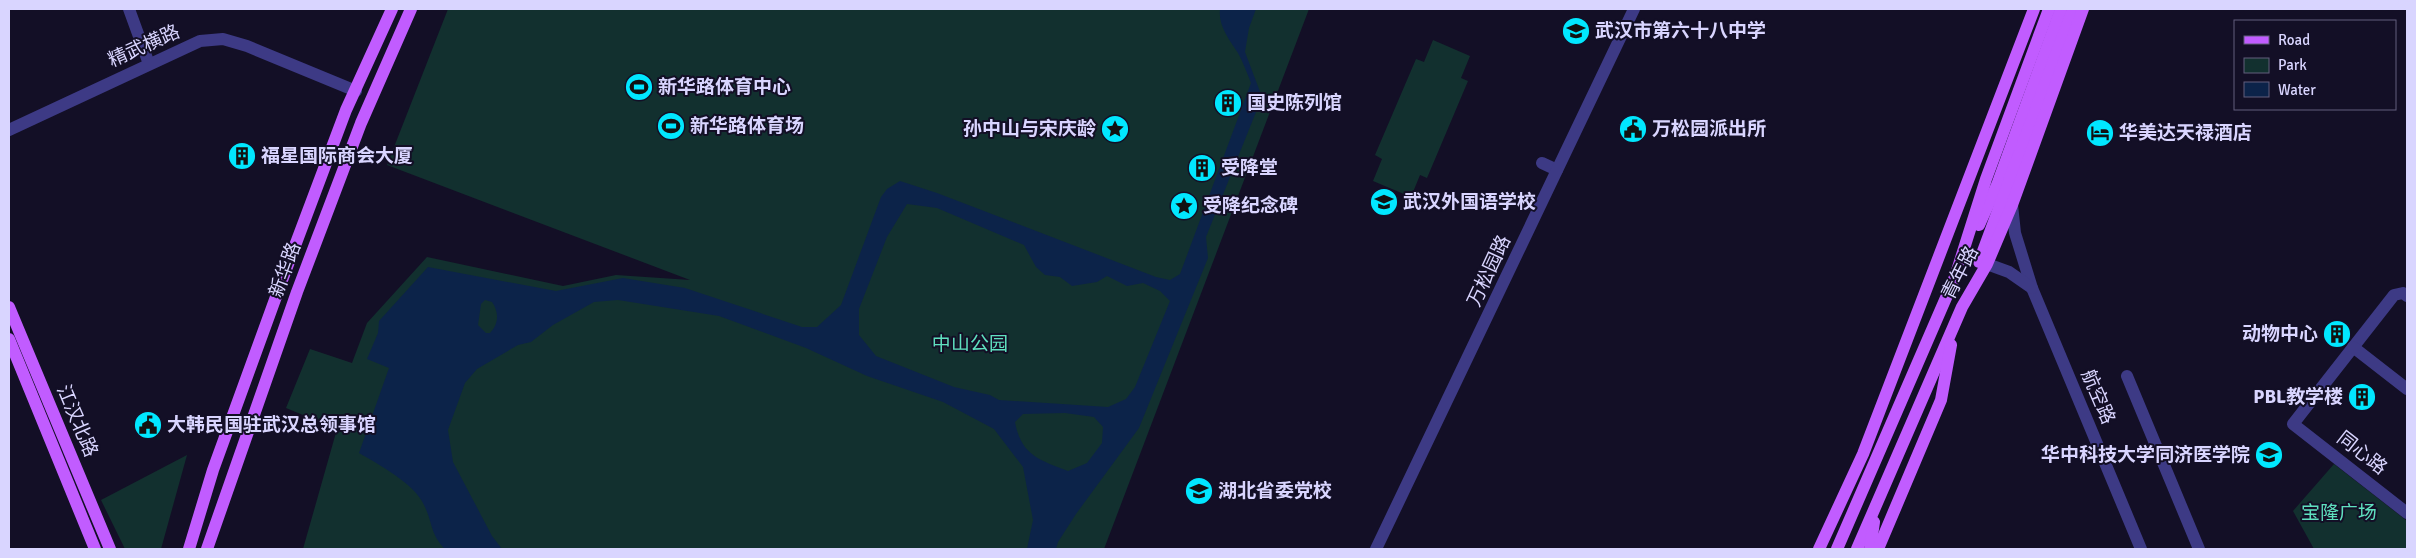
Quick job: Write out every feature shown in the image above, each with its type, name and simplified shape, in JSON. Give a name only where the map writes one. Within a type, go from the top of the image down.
[{"type":"main road","name":"新华路","points":[[190,549],[216,460],[287,266],[356,91],[392,9]]},
{"type":"main road","name":"新华路","points":[[207,549],[307,266],[361,123],[410,9]]},
{"type":"main road","points":[[1819,549],[1857,466],[2034,9]]},
{"type":"main road","name":"青年路","points":[[1837,549],[1955,277],[1986,179],[2049,9]]},
{"type":"main road","points":[[1962,307],[2062,9]]},
{"type":"main road","points":[[1955,277],[2001,187],[2073,9]]},
{"type":"main road","name":"青年路","points":[[1857,549],[1962,307],[1987,264],[2012,205],[2083,9]]},
{"type":"main road","name":"江汉北路","points":[[9,307],[110,549]]},
{"type":"main road","points":[[1878,549],[1941,400],[1956,322]]},
{"type":"main road","name":"江汉北路","points":[[9,339],[95,549]]},
{"type":"main road","points":[[1857,466],[1904,397]]},
{"type":"main road","points":[[1870,549],[1876,508]]},
{"type":"street","points":[[129,9],[149,64]]},
{"type":"street","name":"万松园路","points":[[1376,549],[1634,9]]},
{"type":"street","name":"精武横路","points":[[9,130],[200,42],[223,39],[247,46],[356,91]]},
{"type":"street","points":[[1542,163],[1557,170]]},
{"type":"street","name":"航空路","points":[[2012,205],[2016,233],[2032,288],[2141,549]]},
{"type":"street","points":[[1987,264],[2009,272],[2032,288]]},
{"type":"street","points":[[2407,296],[2403,293],[2394,295],[2353,347],[2407,390]]},
{"type":"street","name":"同心路","points":[[2353,347],[2293,424],[2407,512]]},
{"type":"street","points":[[2127,376],[2199,549]]},
{"type":"green space","name":"中山公园","points":[[448,9],[1309,9],[1104,549],[303,549],[337,429],[286,408],[310,349],[352,363],[367,323],[427,257],[563,286],[616,275],[690,280],[387,165]]},
{"type":"green space","points":[[1433,40],[1470,56],[1461,78],[1468,81],[1427,178],[1420,175],[1411,197],[1373,181],[1382,159],[1375,155],[1416,59],[1424,62]]},
{"type":"green space","points":[[187,455],[161,549],[125,549],[101,500]]},
{"type":"green space","name":"宝隆广场","points":[[2334,464],[2407,521],[2407,549],[2314,549],[2293,511]]},
{"type":"water","points":[[1220,9],[1256,9],[1249,28],[1245,52],[1262,97],[1206,237],[1208,258],[1139,428],[1076,514],[1058,542],[1056,549],[1027,549],[1033,520],[1023,467],[994,429],[943,402],[867,376],[806,348],[719,316],[618,300],[594,302],[553,325],[531,342],[518,345],[477,369],[465,383],[448,430],[453,462],[492,536],[502,549],[445,549],[434,533],[424,505],[413,490],[395,475],[359,453],[389,368],[367,359],[378,333],[379,321],[428,267],[556,291],[623,278],[685,288],[802,327],[817,327],[841,305],[881,197],[887,189],[900,181],[937,193],[1156,277],[1170,280],[1180,274],[1251,83],[1240,56],[1225,32]],"holes":[[[907,204],[937,208],[1024,245],[1036,267],[1045,275],[1060,277],[1072,286],[1097,282],[1107,276],[1127,286],[1143,283],[1160,291],[1170,301],[1135,387],[1126,399],[1108,407],[999,400],[990,395],[954,387],[876,356],[859,335],[859,309],[887,237]],[[485,300],[492,302],[496,310],[495,326],[490,333],[486,333],[478,325],[481,304]],[[1065,413],[1094,417],[1103,427],[1102,443],[1087,463],[1068,471],[1040,459],[1027,449],[1022,442],[1015,422],[1023,414]]]},
{"type":"place","name":"武汉市第六十八中学","points":[[1576,31]]},
{"type":"place","name":"新华路体育中心","points":[[639,87]]},
{"type":"place","name":"国史陈列馆","points":[[1228,103]]},
{"type":"place","name":"新华路体育场","points":[[671,126]]},
{"type":"place","name":"孙中山与宋庆龄","points":[[1115,129]]},
{"type":"place","name":"万松园派出所","points":[[1633,129]]},
{"type":"place","name":"华美达天禄酒店","points":[[2100,133]]},
{"type":"place","name":"福星国际商会大厦","points":[[242,156]]},
{"type":"place","name":"受降堂","points":[[1202,168]]},
{"type":"place","name":"武汉外国语学校","points":[[1384,202]]},
{"type":"place","name":"受降纪念碑","points":[[1184,206]]},
{"type":"place","name":"动物中心","points":[[2337,334]]},
{"type":"place","name":"PBL教学楼","points":[[2362,397]]},
{"type":"place","name":"大韩民国驻武汉总领事馆","points":[[148,425]]},
{"type":"place","name":"华中科技大学同济医学院","points":[[2269,455]]},
{"type":"place","name":"湖北省委党校","points":[[1199,491]]}]
